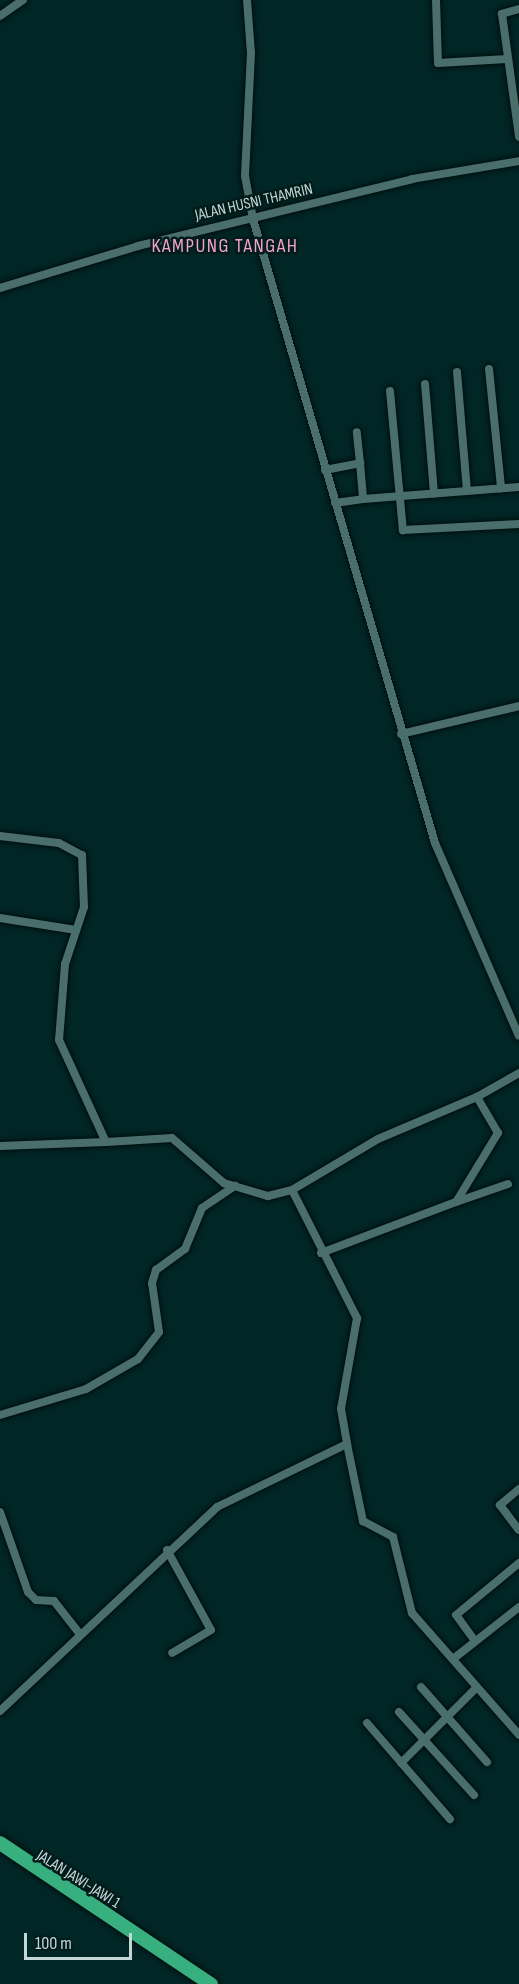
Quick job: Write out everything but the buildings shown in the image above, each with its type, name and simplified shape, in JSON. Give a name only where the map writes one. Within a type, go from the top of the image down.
[{"type":"highway","points":[[0,1843],[211,1984]]},
{"type":"highway","name":"JALAN JAWI-JAWI 1","points":[[0,1851],[90,1904],[198,1984]]},
{"type":"street","points":[[0,16],[23,0]]},
{"type":"street","points":[[247,0],[245,176],[253,219],[401,734],[435,843],[519,1036]]},
{"type":"street","points":[[436,0],[438,63],[507,59]]},
{"type":"street","points":[[519,9],[502,13],[519,137]]},
{"type":"street","name":"JALAN HUSNI THAMRIN","points":[[0,288],[253,219],[412,179],[519,161]]},
{"type":"street","points":[[489,369],[501,488]]},
{"type":"street","points":[[457,372],[467,491]]},
{"type":"street","points":[[425,384],[434,494]]},
{"type":"street","points":[[390,391],[399,497],[406,532],[519,524]]},
{"type":"street","points":[[357,432],[363,499]]},
{"type":"street","points":[[325,470],[360,463]]},
{"type":"street","points":[[335,502],[519,487]]},
{"type":"street","points":[[401,734],[519,706]]},
{"type":"street","points":[[0,836],[59,843],[82,855],[84,907],[65,964],[59,1040],[106,1142]]},
{"type":"street","points":[[0,918],[76,930]]},
{"type":"street","points":[[0,1146],[172,1138],[235,1186],[268,1196],[292,1190],[378,1139],[477,1097],[519,1073]]},
{"type":"street","points":[[456,1202],[498,1133],[477,1097]]},
{"type":"street","points":[[321,1253],[508,1184]]},
{"type":"street","points":[[0,1415],[86,1389],[138,1359],[159,1332],[152,1283],[156,1270],[185,1249],[202,1208],[235,1186]]},
{"type":"street","points":[[292,1190],[321,1253],[357,1318],[341,1409],[363,1521],[391,1533],[412,1613],[519,1735]]},
{"type":"street","points":[[0,1711],[167,1550],[228,1500],[347,1444]]},
{"type":"street","points":[[518,1527],[500,1505],[519,1489]]},
{"type":"street","points":[[0,1512],[28,1592],[36,1600],[54,1601],[80,1633]]},
{"type":"street","points":[[167,1550],[211,1630],[172,1653]]},
{"type":"street","points":[[475,1641],[456,1615],[519,1563]]},
{"type":"street","points":[[453,1659],[519,1607]]},
{"type":"street","points":[[401,1763],[477,1687]]},
{"type":"street","points":[[422,1688],[488,1762]]},
{"type":"street","points":[[399,1712],[474,1795]]},
{"type":"street","points":[[367,1723],[450,1819]]},
{"type":"district","name":"KAMPUNG TANGAH","points":[[225,246]]}]
